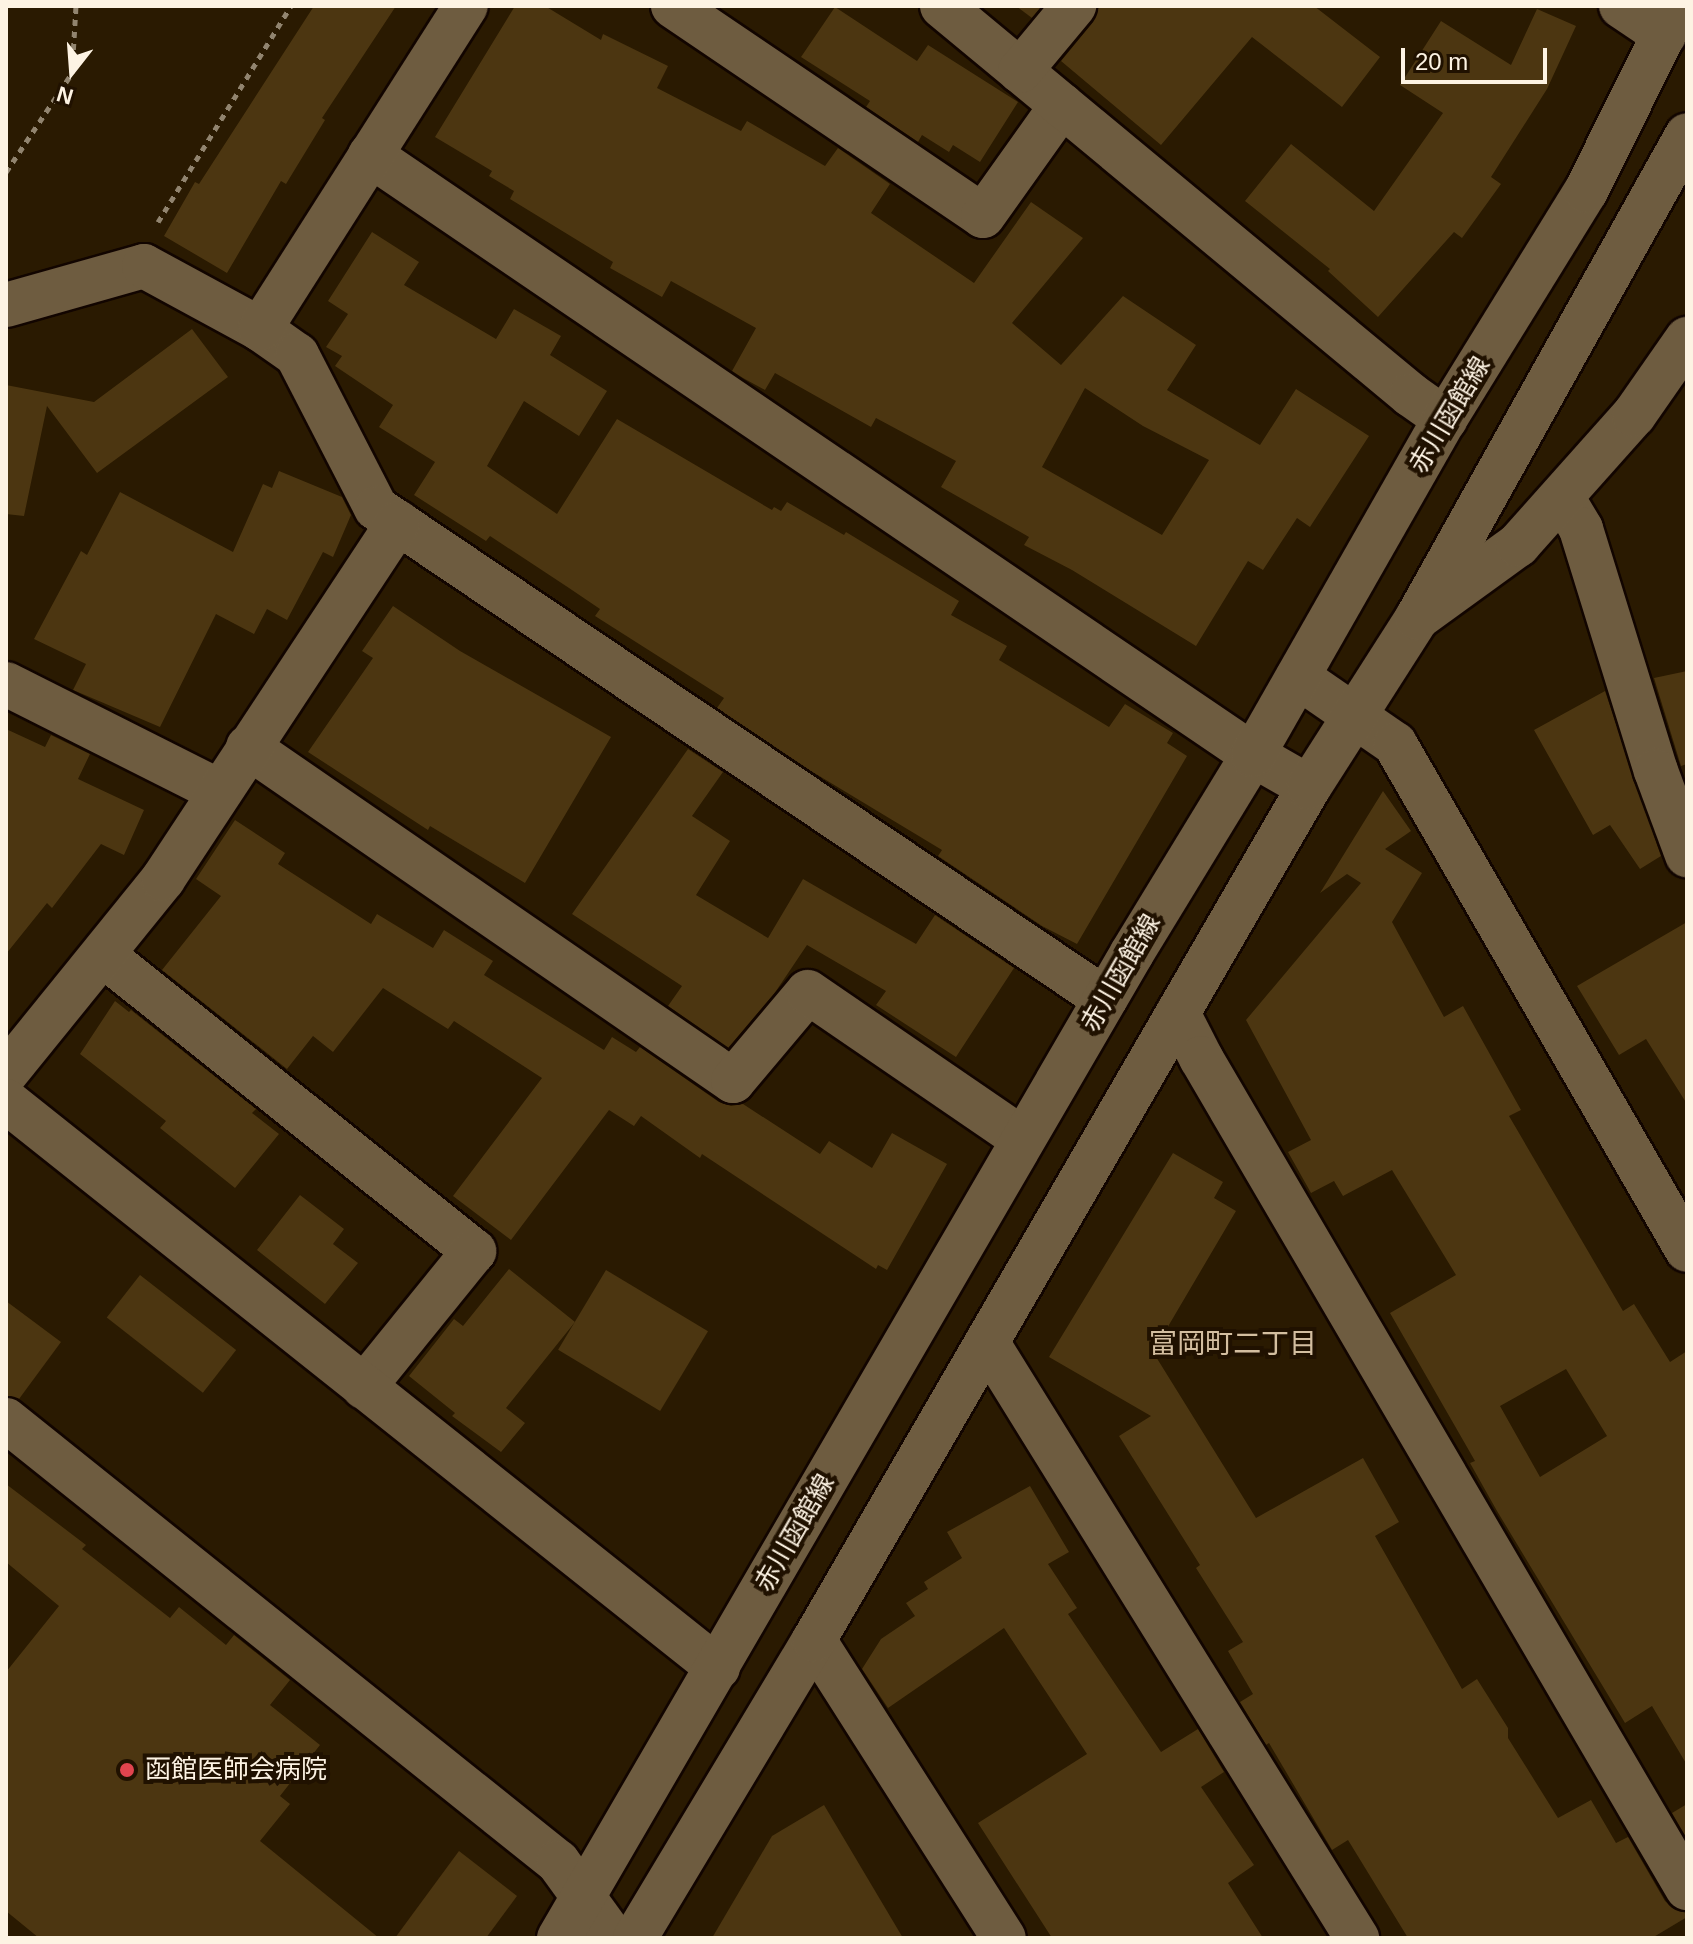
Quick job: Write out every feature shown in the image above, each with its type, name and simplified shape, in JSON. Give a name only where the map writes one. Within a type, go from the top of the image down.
[{"type":"street","points":[[260,329],[466,6]]},
{"type":"street","points":[[673,6],[983,216],[1062,105]]},
{"type":"street","points":[[942,6],[1411,395],[1445,419]]},
{"type":"street","points":[[1020,71],[1074,6]]},
{"type":"street","points":[[1621,6],[1671,21]]},
{"type":"street","name":"赤川函館線","points":[[559,1938],[1105,999],[1253,755],[1445,419],[1586,191],[1671,21]]},
{"type":"street","points":[[635,1938],[814,1640],[1309,787],[1417,618],[1687,135]]},
{"type":"street","points":[[370,155],[1253,755],[1309,787]]},
{"type":"street","points":[[6,305],[144,266],[260,329],[297,355],[376,508],[1105,999]]},
{"type":"street","points":[[1417,618],[1518,545],[1634,415],[1687,339]]},
{"type":"street","points":[[1562,497],[1581,529],[1656,771],[1687,855]]},
{"type":"street","points":[[6,1073],[163,879],[398,522]]},
{"type":"street","points":[[1298,677],[1395,744],[1687,1250]]},
{"type":"street","points":[[6,684],[219,791]]},
{"type":"street","points":[[248,747],[733,1081],[808,992],[1023,1139]]},
{"type":"street","points":[[103,955],[474,1251],[364,1387]]},
{"type":"street","points":[[1178,1013],[1201,1058],[1687,1888]]},
{"type":"street","points":[[6,1101],[718,1668]]},
{"type":"street","points":[[987,1342],[1357,1938]]},
{"type":"street","points":[[6,1420],[558,1862],[613,1938]]},
{"type":"street","points":[[814,1640],[1004,1938]]},
{"type":"path","points":[[6,172],[72,73],[76,6]]},
{"type":"path","points":[[150,236],[291,6]]},
{"type":"building","points":[[314,6],[396,6],[322,118],[325,120],[286,184],[281,181],[227,273],[164,236],[195,182],[199,184]]},
{"type":"building","points":[[515,6],[545,6],[601,40],[603,34],[668,66],[657,88],[741,131],[747,121],[825,166],[838,148],[890,184],[871,213],[974,283],[1031,202],[1083,238],[1012,323],[1061,365],[1123,296],[1196,345],[1167,390],[1260,445],[1296,389],[1369,436],[1310,527],[1297,518],[1263,570],[1248,561],[1196,646],[1072,570],[1024,545],[1029,537],[941,487],[956,461],[876,418],[871,427],[775,373],[765,390],[732,371],[756,328],[671,281],[662,297],[610,268],[613,262],[510,199],[514,191],[489,176],[492,171],[435,137]],"holes":[[[1085,388],[1143,426],[1209,460],[1162,535],[1042,467]]]},
{"type":"building","points":[[1016,6],[1042,6],[1032,18]]},
{"type":"building","points":[[1098,6],[1314,6],[1380,57],[1342,107],[1252,37],[1161,145],[1061,61],[1093,22]]},
{"type":"building","points":[[835,7],[917,61],[928,45],[1018,102],[980,162],[953,145],[949,152],[922,135],[918,142],[866,107],[870,101],[801,57]]},
{"type":"building","points":[[1537,9],[1576,26],[1547,89],[1491,177],[1501,184],[1462,238],[1454,232],[1378,317],[1328,271],[1330,269],[1245,201],[1291,144],[1374,211],[1443,113],[1400,85],[1441,21],[1511,65]]},
{"type":"building","points":[[372,232],[419,262],[404,285],[496,339],[514,309],[561,336],[550,355],[607,391],[579,436],[524,401],[487,466],[557,514],[617,419],[772,510],[774,507],[781,511],[787,502],[844,535],[846,532],[959,601],[951,615],[1007,646],[999,660],[1109,727],[1125,704],[1173,733],[1167,743],[1187,756],[1077,944],[1042,926],[938,856],[942,850],[811,771],[717,708],[724,698],[595,616],[600,609],[569,588],[490,536],[486,541],[414,495],[435,462],[379,427],[393,405],[335,366],[342,356],[326,347],[348,314],[328,301]]},
{"type":"building","points":[[192,329],[228,377],[97,473],[47,406],[24,516],[6,514],[6,385],[94,402]]},
{"type":"building","points":[[279,471],[342,497],[351,515],[333,557],[323,552],[287,620],[267,609],[254,634],[216,614],[160,727],[73,690],[86,664],[34,639],[81,551],[87,555],[120,492],[233,552],[263,484],[272,488]]},
{"type":"building","points":[[393,606],[460,651],[611,737],[525,883],[430,826],[428,830],[308,752],[373,658],[362,651]]},
{"type":"building","points":[[1687,671],[1687,764],[1681,766],[1654,678]]},
{"type":"building","points":[[1605,691],[1661,856],[1640,869],[1610,825],[1593,835],[1534,730]]},
{"type":"building","points":[[6,729],[45,747],[51,735],[90,754],[78,779],[144,810],[124,855],[101,844],[52,908],[47,903],[6,954]]},
{"type":"building","points":[[688,749],[723,772],[692,816],[730,841],[696,895],[768,938],[803,879],[916,944],[935,915],[1014,968],[956,1057],[876,1005],[886,991],[807,945],[774,994],[728,1048],[668,1006],[682,986],[572,914]]},
{"type":"building","points":[[1383,791],[1411,831],[1385,849],[1422,873],[1392,922],[1444,1017],[1463,1006],[1521,1110],[1509,1116],[1623,1311],[1634,1304],[1670,1362],[1687,1351],[1687,1765],[1652,1706],[1625,1723],[1497,1511],[1470,1463],[1475,1461],[1390,1313],[1456,1275],[1392,1170],[1343,1196],[1334,1181],[1311,1193],[1288,1152],[1311,1140],[1246,1020],[1361,883],[1347,874],[1320,893]],"holes":[[[1566,1369],[1607,1436],[1540,1477],[1500,1406]]]},
{"type":"building","points":[[235,820],[285,853],[278,864],[371,924],[377,914],[433,948],[444,930],[493,961],[484,975],[604,1050],[612,1037],[636,1052],[640,1047],[719,1102],[731,1106],[743,1104],[820,1154],[829,1141],[872,1168],[892,1133],[947,1164],[887,1270],[878,1265],[876,1269],[702,1154],[700,1158],[641,1116],[634,1126],[609,1110],[511,1240],[453,1196],[542,1078],[454,1021],[448,1029],[383,988],[333,1052],[313,1036],[287,1069],[162,970],[221,896],[196,879]]},
{"type":"building","points":[[1687,922],[1687,1104],[1646,1039],[1619,1055],[1577,986]]},
{"type":"building","points":[[115,1001],[129,1012],[131,1010],[256,1109],[252,1113],[279,1134],[235,1188],[160,1128],[166,1121],[80,1054]]},
{"type":"building","points":[[1173,1153],[1223,1182],[1214,1198],[1236,1211],[1153,1352],[1256,1518],[1363,1458],[1399,1522],[1375,1536],[1462,1689],[1477,1679],[1508,1728],[1508,1738],[1558,1818],[1591,1800],[1616,1843],[1628,1837],[1665,1901],[1674,1909],[1687,1913],[1687,1917],[1652,1938],[1408,1938],[1348,1840],[1332,1850],[1269,1743],[1266,1745],[1240,1702],[1253,1694],[1228,1651],[1243,1642],[1196,1568],[1200,1565],[1119,1436],[1151,1416],[1049,1357]]},
{"type":"building","points":[[300,1195],[344,1229],[333,1244],[358,1263],[325,1304],[257,1250]]},
{"type":"building","points":[[509,1269],[575,1322],[506,1408],[525,1423],[501,1452],[452,1416],[455,1413],[409,1376],[454,1319],[463,1326]]},
{"type":"building","points":[[606,1270],[708,1331],[660,1411],[558,1350]]},
{"type":"building","points":[[140,1275],[236,1350],[203,1393],[107,1318]]},
{"type":"building","points":[[6,1301],[61,1342],[19,1399],[6,1396]]},
{"type":"building","name":"函館医師会病院","points":[[6,1484],[86,1545],[82,1549],[170,1618],[179,1607],[226,1645],[234,1635],[290,1680],[270,1705],[320,1745],[280,1796],[290,1804],[260,1841],[379,1938],[39,1938],[6,1911],[6,1672],[59,1606],[6,1562]]},
{"type":"building","points":[[1030,1486],[1069,1552],[1048,1564],[1077,1608],[1068,1614],[1161,1752],[1198,1729],[1224,1772],[1201,1787],[1254,1865],[1228,1883],[1263,1938],[1052,1938],[978,1823],[1087,1754],[1004,1628],[888,1708],[862,1669],[881,1639],[915,1616],[906,1603],[928,1589],[924,1582],[962,1558],[947,1532]]},
{"type":"building","points":[[1687,1804],[1687,1839],[1672,1813]]},
{"type":"building","points":[[824,1805],[903,1938],[712,1938],[772,1836]]},
{"type":"building","points":[[459,1851],[517,1896],[486,1938],[395,1938]]},
{"type":"place","name":"函館医師会病院","points":[[127,1770]]},
{"type":"district","name":"富岡町二丁目","points":[[1233,1344]]}]
